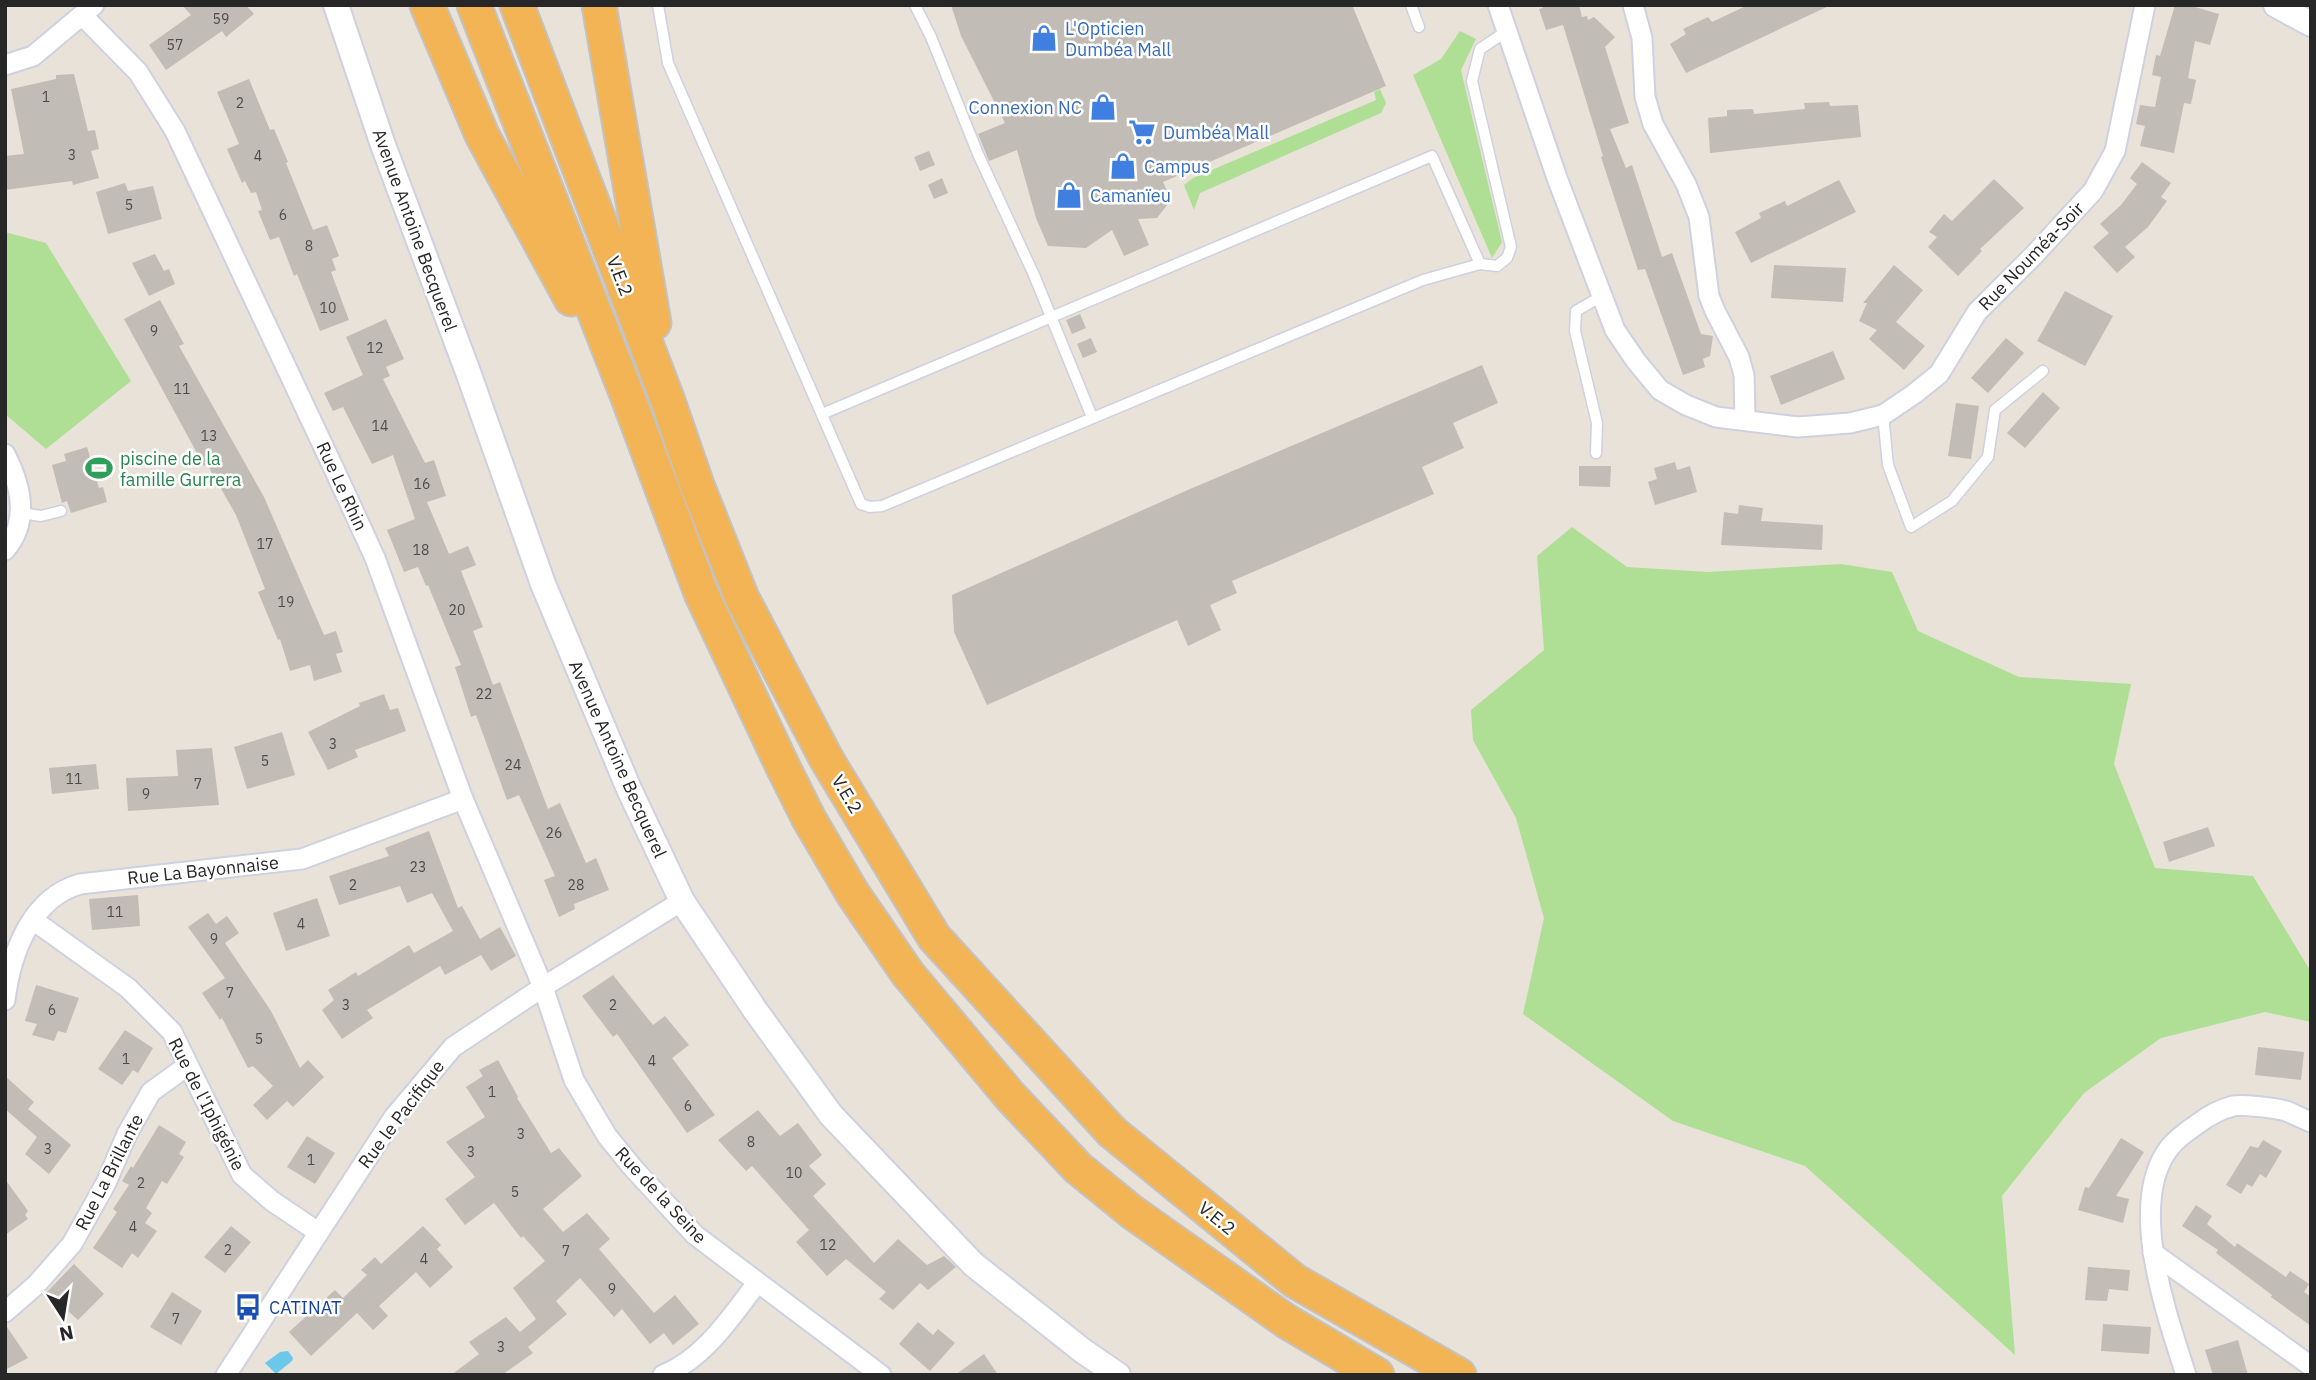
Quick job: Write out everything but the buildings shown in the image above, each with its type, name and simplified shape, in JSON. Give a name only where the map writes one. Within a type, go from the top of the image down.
[{"type":"highway","points":[[427,5],[482,135],[554,271],[627,395]]},
{"type":"highway","points":[[474,5],[627,395],[701,593],[809,819],[853,894],[908,974],[1010,1096],[1078,1168],[1132,1212],[1286,1321],[1377,1375]]},
{"type":"highway","name":"V.E.2","points":[[517,5],[668,401],[697,485],[743,598],[827,760],[934,937],[1112,1132],[1295,1281],[1459,1375]]},
{"type":"highway","points":[[599,5],[668,401]]},
{"type":"street","name":"Avenue Antoine Becquerel","points":[[336,5],[383,145],[468,372],[543,584],[629,789],[682,901],[755,1010],[831,1115],[973,1264],[1083,1351],[1118,1375]]},
{"type":"street","name":"Rue Nouméa-Soir","points":[[1499,5],[1554,169],[1615,330],[1636,361],[1660,390],[1686,405],[1716,417],[1798,427],[1850,423],[1884,415],[1938,374],[1977,312],[2093,191],[2115,151],[2145,5]]},
{"type":"street","points":[[1633,5],[1642,38],[1645,97],[1653,124],[1686,184],[1699,217],[1709,296],[1739,357],[1744,375],[1745,421]]},
{"type":"street","points":[[2276,5],[2311,24]]},
{"type":"street","points":[[5,65],[33,56],[89,11]]},
{"type":"street","name":"Rue Le Rhin","points":[[89,11],[138,72],[176,131],[375,558],[463,799],[543,987]]},
{"type":"street","points":[[5,454],[17,477],[23,506],[14,540],[5,550]]},
{"type":"street","name":"Rue La Bayonnaise","points":[[5,1000],[8,976],[18,944],[51,898],[64,888],[302,859],[463,799]]},
{"type":"street","name":"Rue le Pacifique","points":[[226,1375],[394,1117],[453,1047],[543,987],[682,901]]},
{"type":"street","name":"Rue de l'Iphigénie","points":[[33,920],[128,988],[172,1032],[242,1175],[272,1201],[318,1232]]},
{"type":"street","name":"Rue de la Seine","points":[[543,987],[574,1080],[607,1136],[640,1177],[695,1235],[881,1375]]},
{"type":"street","name":"Rue La Brillante","points":[[5,1312],[36,1285],[72,1244],[106,1183],[127,1134],[151,1091],[187,1066]]},
{"type":"street","points":[[2186,1375],[2166,1313],[2153,1253],[2150,1215],[2154,1184],[2162,1160],[2180,1137],[2205,1119],[2234,1106],[2285,1111],[2311,1122]]},
{"type":"street","points":[[2153,1253],[2311,1367]]},
{"type":"street","points":[[663,1375],[673,1371],[713,1340],[757,1283]]},
{"type":"lane","points":[[658,5],[668,63],[861,504],[870,507],[882,506],[1423,280],[1480,264],[1497,266],[1507,258],[1511,247],[1472,81],[1480,49],[1507,31]]},
{"type":"lane","points":[[915,5],[931,37],[978,154],[1014,229],[1092,418]]},
{"type":"lane","points":[[1411,5],[1419,27]]},
{"type":"lane","points":[[822,414],[1432,156],[1480,264]]},
{"type":"lane","points":[[1596,453],[1597,423],[1575,331],[1576,311],[1602,296]]},
{"type":"lane","points":[[1884,415],[1888,465],[1911,527],[1951,501],[1988,457],[1995,410],[2043,371]]},
{"type":"lane","points":[[21,513],[41,516],[61,511]]},
{"type":"green space","points":[[1460,31],[1476,39],[1461,70],[1502,242],[1492,258],[1413,75],[1441,59]]},
{"type":"green space","points":[[1380,89],[1386,103],[1381,113],[1200,193],[1194,210],[1184,185],[1193,178],[1376,100],[1374,92]]},
{"type":"green space","points":[[5,232],[46,243],[131,381],[46,449],[5,414]]},
{"type":"green space","points":[[1572,527],[1627,567],[1708,572],[1841,564],[1892,572],[1918,631],[2019,677],[2131,684],[2114,764],[2155,868],[2253,876],[2311,972],[2311,1022],[2265,1012],[2161,1038],[2084,1093],[2002,1196],[2015,1355],[1805,1166],[1673,1121],[1523,1014],[1544,918],[1516,818],[1473,740],[1471,710],[1544,650],[1537,556]]},
{"type":"water","points":[[288,1351],[292,1361],[276,1374],[265,1363],[280,1352]]},
{"type":"place","name":"L'Opticien Dumbéa Mall","points":[[1044,38]]},
{"type":"place","name":"Connexion NC","points":[[1103,107]]},
{"type":"place","name":"Dumbéa Mall","points":[[1142,132]]},
{"type":"place","name":"Campus","points":[[1123,166]]},
{"type":"place","name":"Camanïeu","points":[[1069,195]]},
{"type":"place","name":"piscine de la famille Gurrera","points":[[99,468]]},
{"type":"place","name":"CATINAT","points":[[248,1307]]}]
